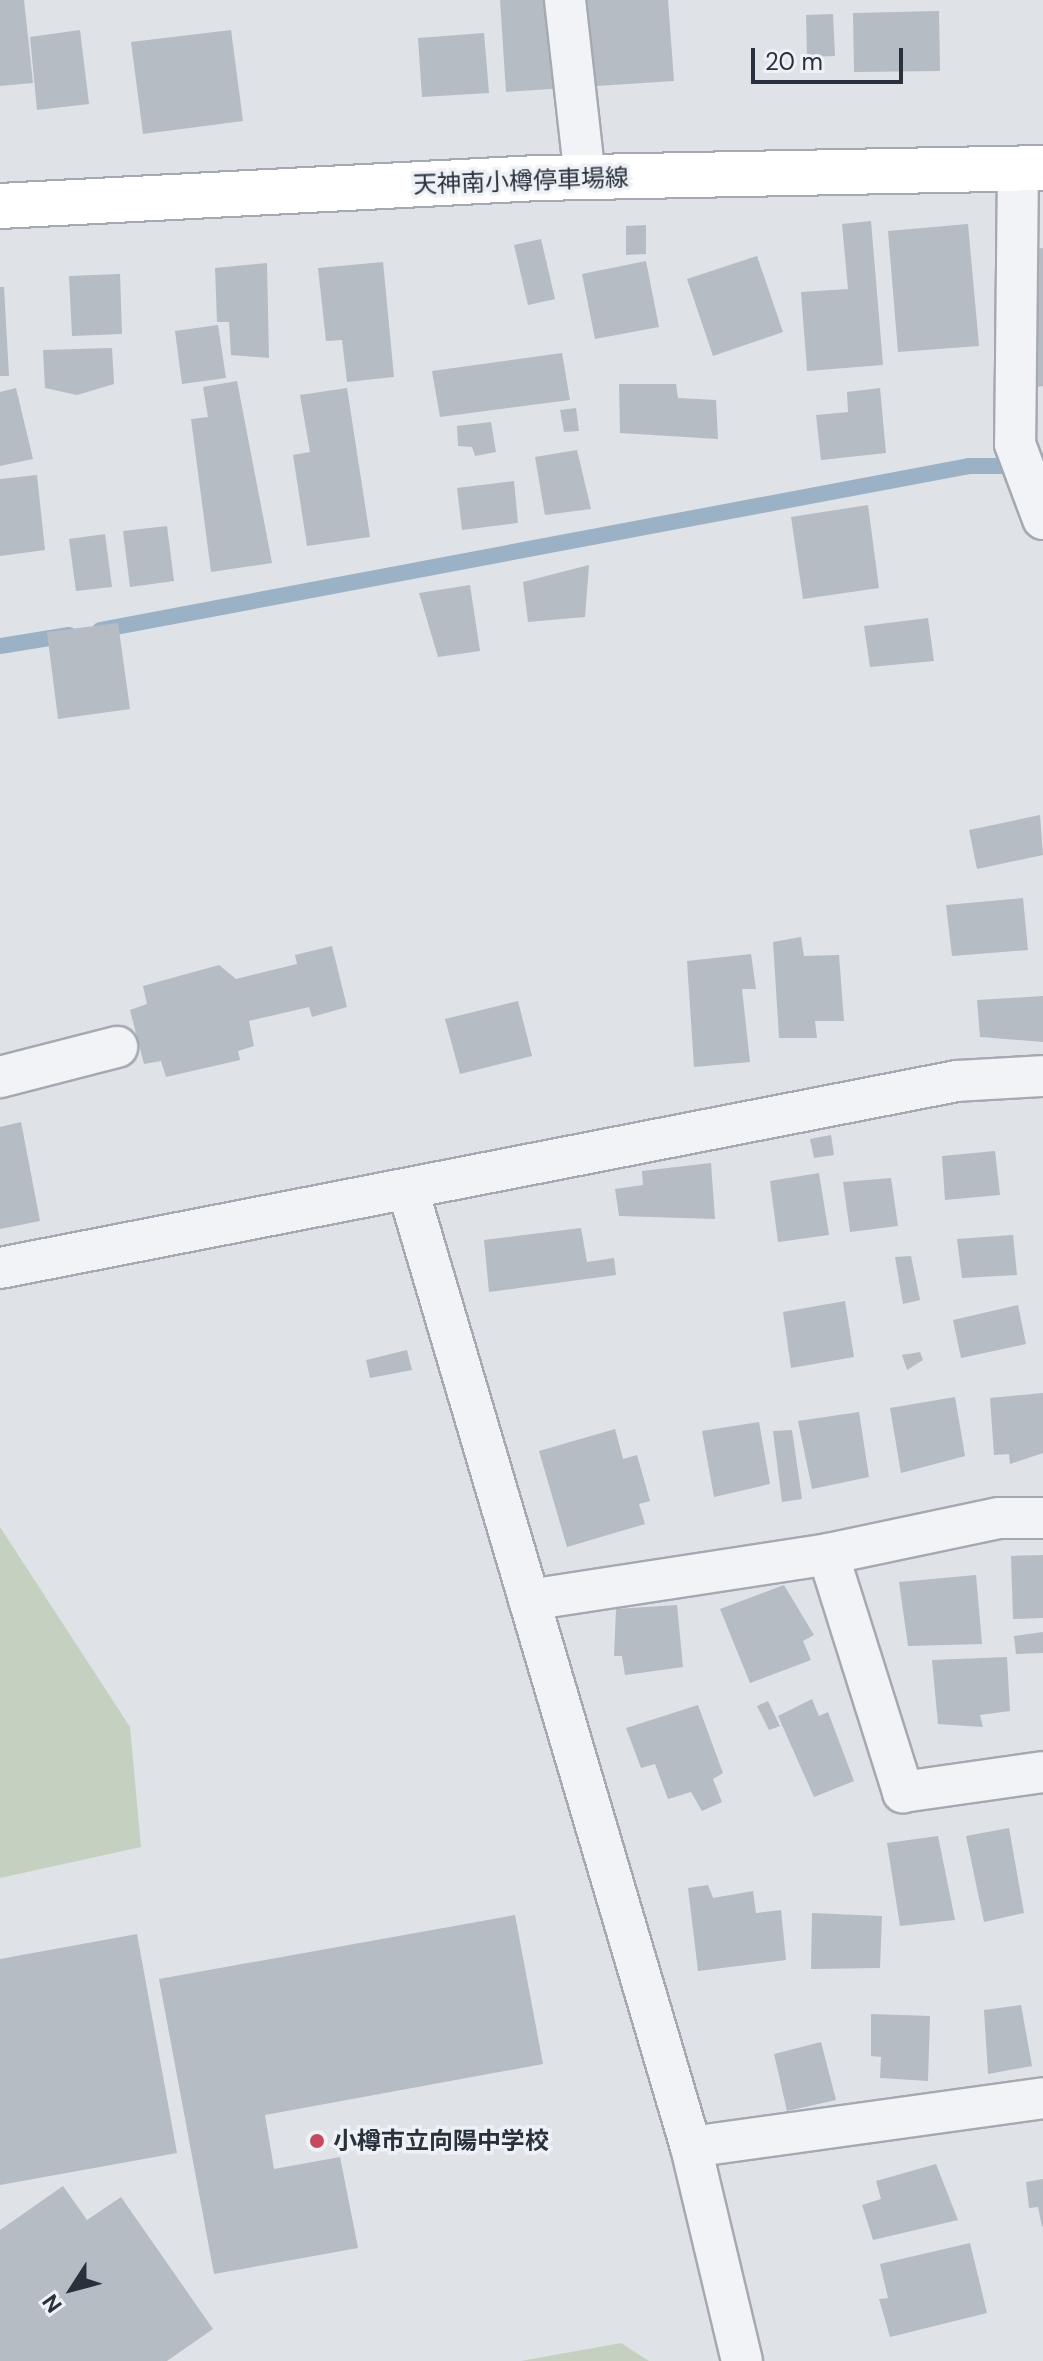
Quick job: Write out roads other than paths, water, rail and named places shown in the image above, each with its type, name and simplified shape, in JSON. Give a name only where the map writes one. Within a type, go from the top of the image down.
[{"type":"main road","name":"天神南小樽停車場線","points":[[0,206],[585,178],[1030,168]]},
{"type":"street","points":[[565,0],[585,178]]},
{"type":"street","points":[[1030,168],[1015,444],[1043,519]]},
{"type":"street","points":[[0,1077],[117,1047]]},
{"type":"street","points":[[0,1268],[957,1081],[1043,1076]]},
{"type":"street","points":[[408,1190],[691,2147],[742,2361]]},
{"type":"street","points":[[529,1600],[828,1554],[999,1518],[1043,1518]]},
{"type":"street","points":[[828,1554],[903,1792],[1043,1772]]},
{"type":"street","points":[[691,2147],[1043,2098]]},
{"type":"waterway","points":[[100,630],[969,466],[1021,466]]},
{"type":"waterway","points":[[0,646],[69,635]]},
{"type":"place","name":"小樽市立向陽中学校","points":[[317,2141]]}]
